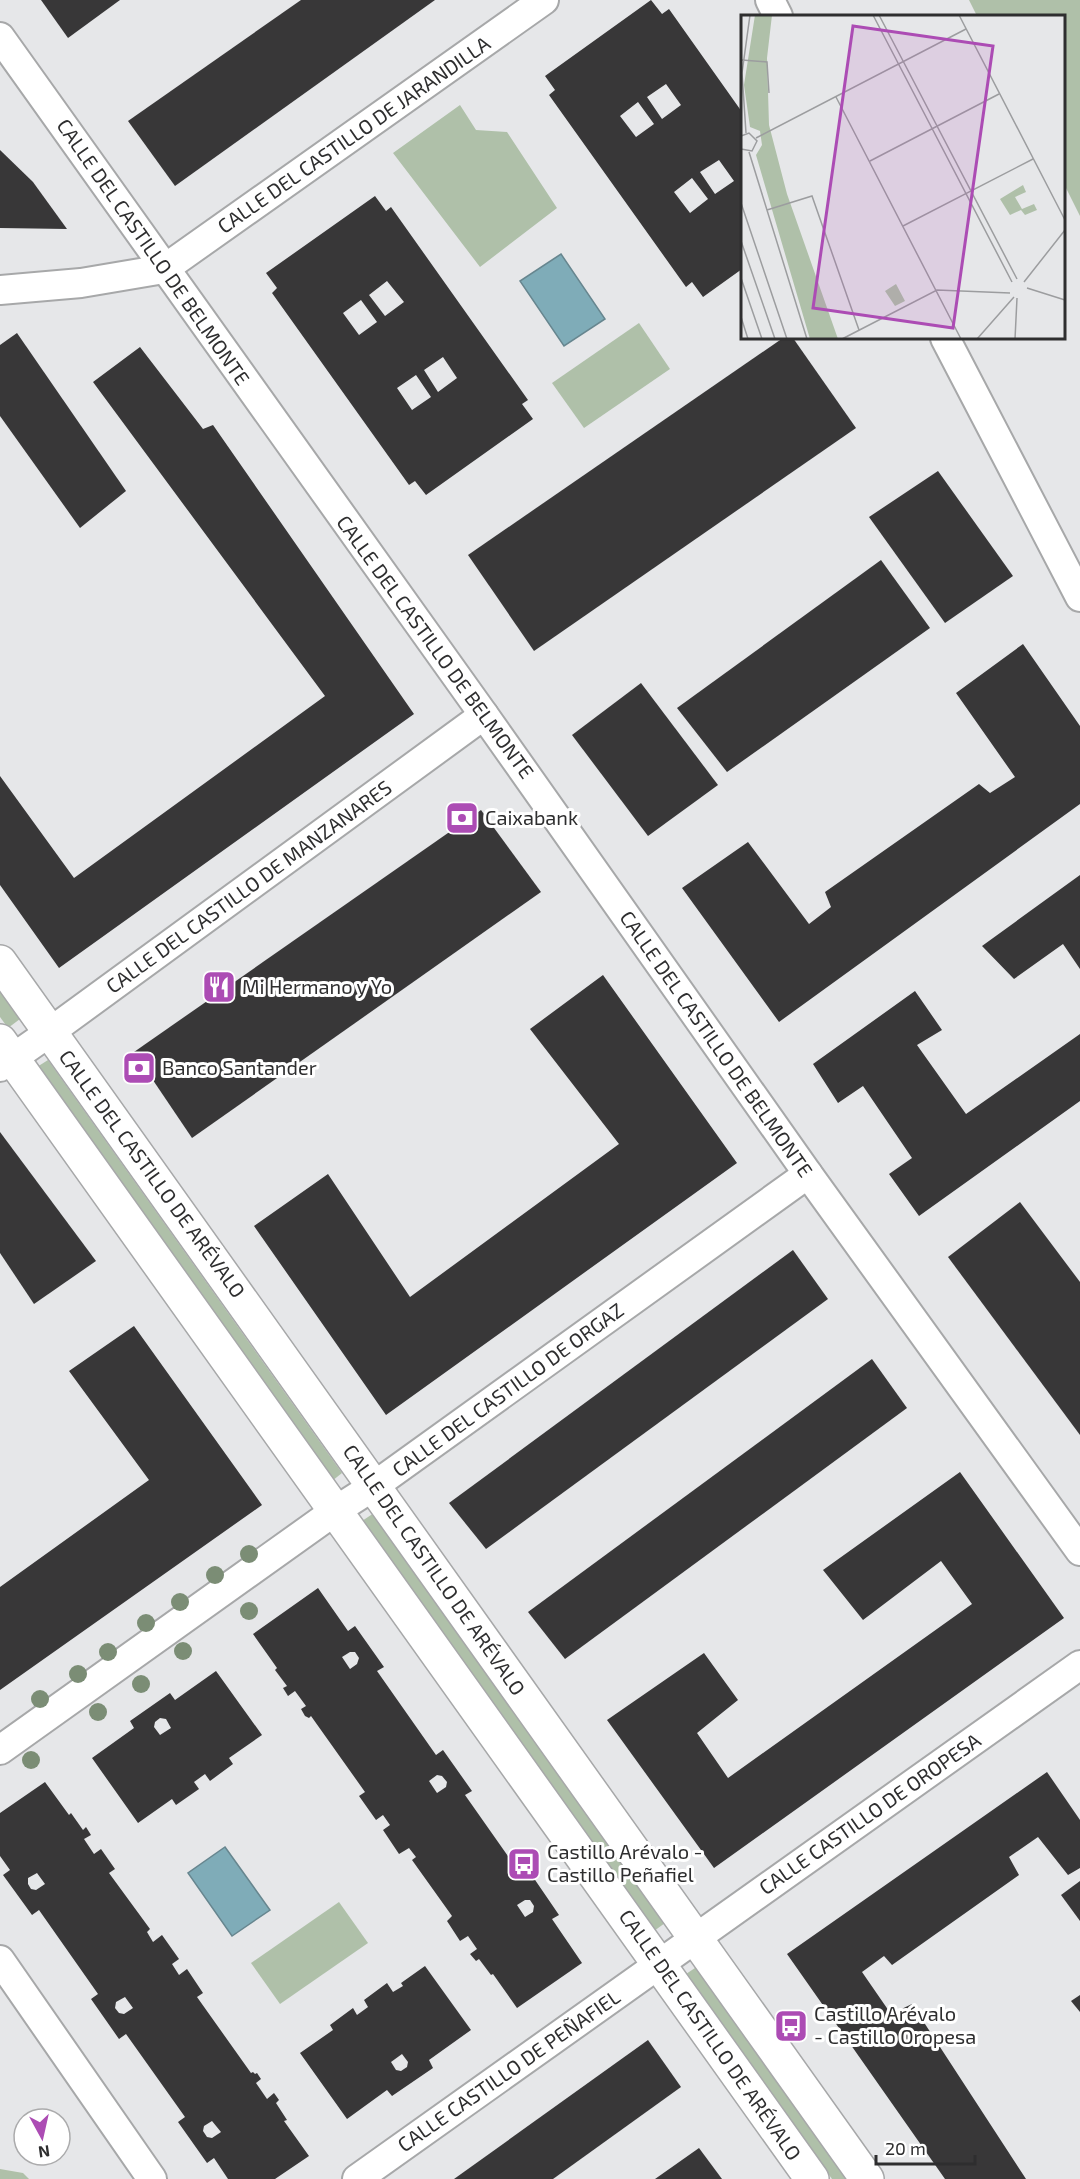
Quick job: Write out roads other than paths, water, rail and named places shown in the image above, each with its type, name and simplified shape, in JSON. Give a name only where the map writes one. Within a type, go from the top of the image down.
[{"type":"street","name":"CALLE DEL CASTILLO DE JARANDILLA","points":[[164,269],[544,0]]},
{"type":"street","points":[[770,0],[778,15]]},
{"type":"street","name":"CALLE DEL CASTILLO DE BELMONTE","points":[[0,37],[808,1174],[1080,1551]]},
{"type":"street","points":[[0,290],[81,283],[164,269]]},
{"type":"street","points":[[946,339],[1080,597]]},
{"type":"street","name":"CALLE DEL CASTILLO DE MANZANARES","points":[[4,1055],[50,1032],[484,715]]},
{"type":"street","name":"CALLE DEL CASTILLO DE ARÉVALO","points":[[0,962],[867,2179]]},
{"type":"street","name":"CALLE DEL CASTILLO DE ARÉVALO","points":[[4,1055],[335,1511],[812,2179]]},
{"type":"street","name":"CALLE DEL CASTILLO DE ORGAZ","points":[[0,1750],[335,1511],[374,1486],[808,1174]]},
{"type":"street","name":"CALLE CASTILLO DE OROPESA","points":[[660,1964],[1080,1665]]},
{"type":"street","points":[[0,1960],[152,2179]]},
{"type":"street","name":"CALLE CASTILLO DE PEÑAFIEL","points":[[357,2179],[660,1964]]},
{"type":"water","points":[[561,254],[605,319],[564,346],[520,281]]},
{"type":"water","points":[[225,1847],[270,1910],[232,1936],[188,1873]]},
{"type":"place","name":"Caixabank","points":[[462,818]]},
{"type":"place","name":"Mi Hermano y Yo","points":[[219,987]]},
{"type":"place","name":"Banco Santander","points":[[139,1068]]},
{"type":"place","name":"Castillo Arévalo - Castillo Peñafiel","points":[[524,1864]]},
{"type":"place","name":"Castillo Arévalo - Castillo Oropesa","points":[[791,2026]]}]
